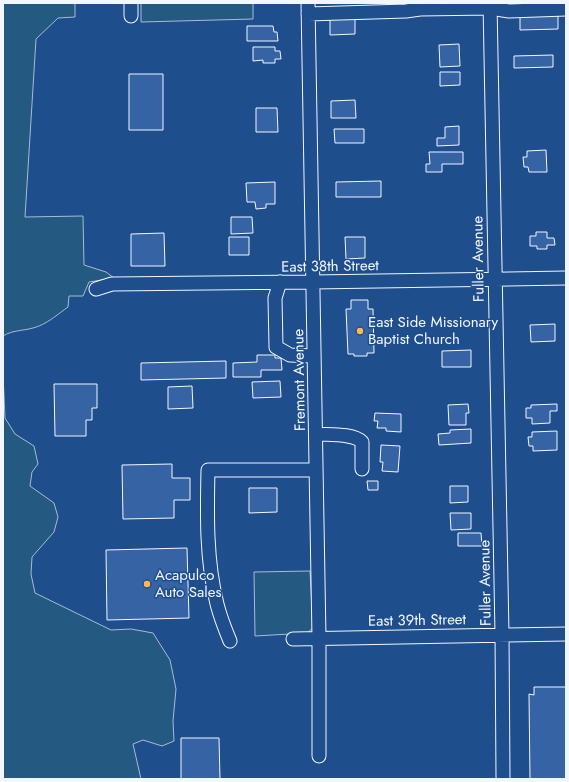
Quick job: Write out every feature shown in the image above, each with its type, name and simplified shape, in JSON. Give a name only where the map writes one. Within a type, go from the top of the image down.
[{"type":"street","points":[[308,8],[406,11],[490,5],[509,10],[566,9]]},
{"type":"street","name":"Fuller Avenue","points":[[490,5],[504,777]]},
{"type":"street","name":"Fremont Avenue","points":[[308,8],[319,638],[318,756]]},
{"type":"street","name":"East 38th Street","points":[[96,288],[112,284],[566,278]]},
{"type":"street","points":[[280,282],[275,298],[276,346],[290,355],[314,356]]},
{"type":"street","points":[[316,434],[352,436],[358,438],[362,442],[362,469]]},
{"type":"street","points":[[230,642],[217,604],[211,570],[207,518],[208,470],[316,470]]},
{"type":"street","name":"East 39th Street","points":[[293,639],[566,634]]},
{"type":"shaded area","points":[[3,3],[75,3],[75,17],[58,18],[36,39],[25,217],[83,216],[84,265],[106,272],[114,278],[89,282],[83,296],[69,296],[68,307],[38,327],[3,336]]},
{"type":"shaded area","points":[[141,3],[253,3],[253,19],[141,22]]},
{"type":"shaded area","points":[[3,374],[5,418],[15,434],[34,446],[38,464],[32,472],[30,486],[54,503],[58,517],[54,532],[32,557],[31,574],[35,593],[111,630],[131,629],[153,633],[170,660],[176,689],[173,721],[174,741],[162,746],[143,740],[133,744],[141,779],[3,779]]},
{"type":"shaded area","points":[[310,571],[313,628],[307,633],[255,636],[254,572]]},
{"type":"building","points":[[558,15],[558,29],[520,30],[520,16]]},
{"type":"building","points":[[355,18],[355,34],[330,35],[330,19]]},
{"type":"building","points":[[247,26],[273,26],[274,32],[277,32],[278,41],[247,41]]},
{"type":"building","points":[[459,44],[460,66],[440,67],[439,45]]},
{"type":"building","points":[[253,47],[275,47],[275,51],[280,51],[281,59],[275,59],[275,63],[263,63],[263,60],[253,61]]},
{"type":"building","points":[[553,55],[553,67],[514,68],[514,56]]},
{"type":"building","points":[[440,72],[460,72],[460,85],[440,86]]},
{"type":"building","points":[[129,74],[163,74],[163,130],[129,130]]},
{"type":"building","points":[[355,100],[356,118],[331,118],[331,101]]},
{"type":"building","points":[[256,108],[277,108],[278,132],[256,132]]},
{"type":"building","points":[[459,126],[459,145],[437,146],[437,138],[445,138],[445,127]]},
{"type":"building","points":[[334,129],[364,129],[364,143],[335,143]]},
{"type":"building","points":[[546,150],[547,172],[529,172],[528,167],[524,167],[523,157],[527,157],[527,151]]},
{"type":"building","points":[[429,152],[463,152],[463,164],[442,164],[442,172],[426,172],[426,164],[430,164]]},
{"type":"building","points":[[381,181],[381,197],[336,197],[336,182]]},
{"type":"building","points":[[275,182],[275,204],[266,204],[266,208],[256,209],[255,202],[247,202],[246,183]]},
{"type":"building","points":[[231,217],[252,217],[253,233],[231,234]]},
{"type":"building","points":[[536,232],[547,232],[547,238],[554,238],[555,245],[547,245],[547,249],[537,249],[537,246],[530,246],[530,236],[536,236]]},
{"type":"building","points":[[164,233],[165,266],[131,266],[131,234]]},
{"type":"building","points":[[229,237],[249,237],[249,255],[229,255]]},
{"type":"building","points":[[345,237],[365,237],[365,258],[346,259]]},
{"type":"building","name":"East Side Missionary Baptist Church","points":[[351,300],[368,300],[368,309],[373,309],[374,353],[367,353],[367,356],[354,356],[354,354],[348,354],[346,309],[351,309]]},
{"type":"building","points":[[555,324],[555,341],[531,342],[530,325]]},
{"type":"building","points":[[471,350],[471,367],[442,367],[442,351]]},
{"type":"building","points":[[257,355],[275,355],[275,358],[281,358],[282,370],[261,370],[261,377],[233,377],[233,363],[257,362]]},
{"type":"building","points":[[226,361],[226,378],[141,380],[141,363]]},
{"type":"building","points":[[280,381],[281,397],[253,398],[252,382]]},
{"type":"building","points":[[54,384],[97,384],[97,408],[92,408],[92,420],[86,420],[86,436],[55,436]]},
{"type":"building","points":[[192,386],[193,408],[168,409],[168,387]]},
{"type":"building","points":[[468,404],[469,413],[466,413],[466,425],[449,425],[448,405]]},
{"type":"building","points":[[557,404],[557,411],[550,411],[550,423],[532,424],[532,418],[526,418],[526,408],[531,408],[531,405]]},
{"type":"building","points":[[375,413],[401,414],[401,432],[386,431],[386,428],[377,428],[378,421],[374,421]]},
{"type":"building","points":[[471,429],[471,443],[439,445],[438,434],[450,433],[450,430]]},
{"type":"building","points":[[557,431],[557,450],[533,451],[533,446],[529,446],[528,437],[532,437],[532,432]]},
{"type":"building","points":[[381,445],[400,446],[398,472],[382,471],[383,462],[380,462]]},
{"type":"building","points":[[172,464],[172,478],[190,478],[190,500],[174,500],[174,518],[123,519],[122,465]]},
{"type":"building","points":[[367,481],[378,481],[378,490],[368,490]]},
{"type":"building","points":[[450,486],[468,486],[468,502],[450,503]]},
{"type":"building","points":[[249,488],[277,488],[277,512],[249,513]]},
{"type":"building","points":[[450,513],[471,513],[471,529],[451,530]]},
{"type":"building","points":[[458,533],[481,533],[482,546],[458,546]]},
{"type":"building","name":"Acapulco Auto Sales","points":[[187,548],[189,618],[107,620],[106,550]]},
{"type":"building","points":[[534,687],[566,687],[566,779],[530,779],[529,694],[534,695]]},
{"type":"building","points":[[181,738],[219,738],[220,779],[181,779]]},
{"type":"place","name":"East Side Missionary Baptist Church","points":[[360,331]]},
{"type":"place","name":"Acapulco Auto Sales","points":[[147,584]]}]
